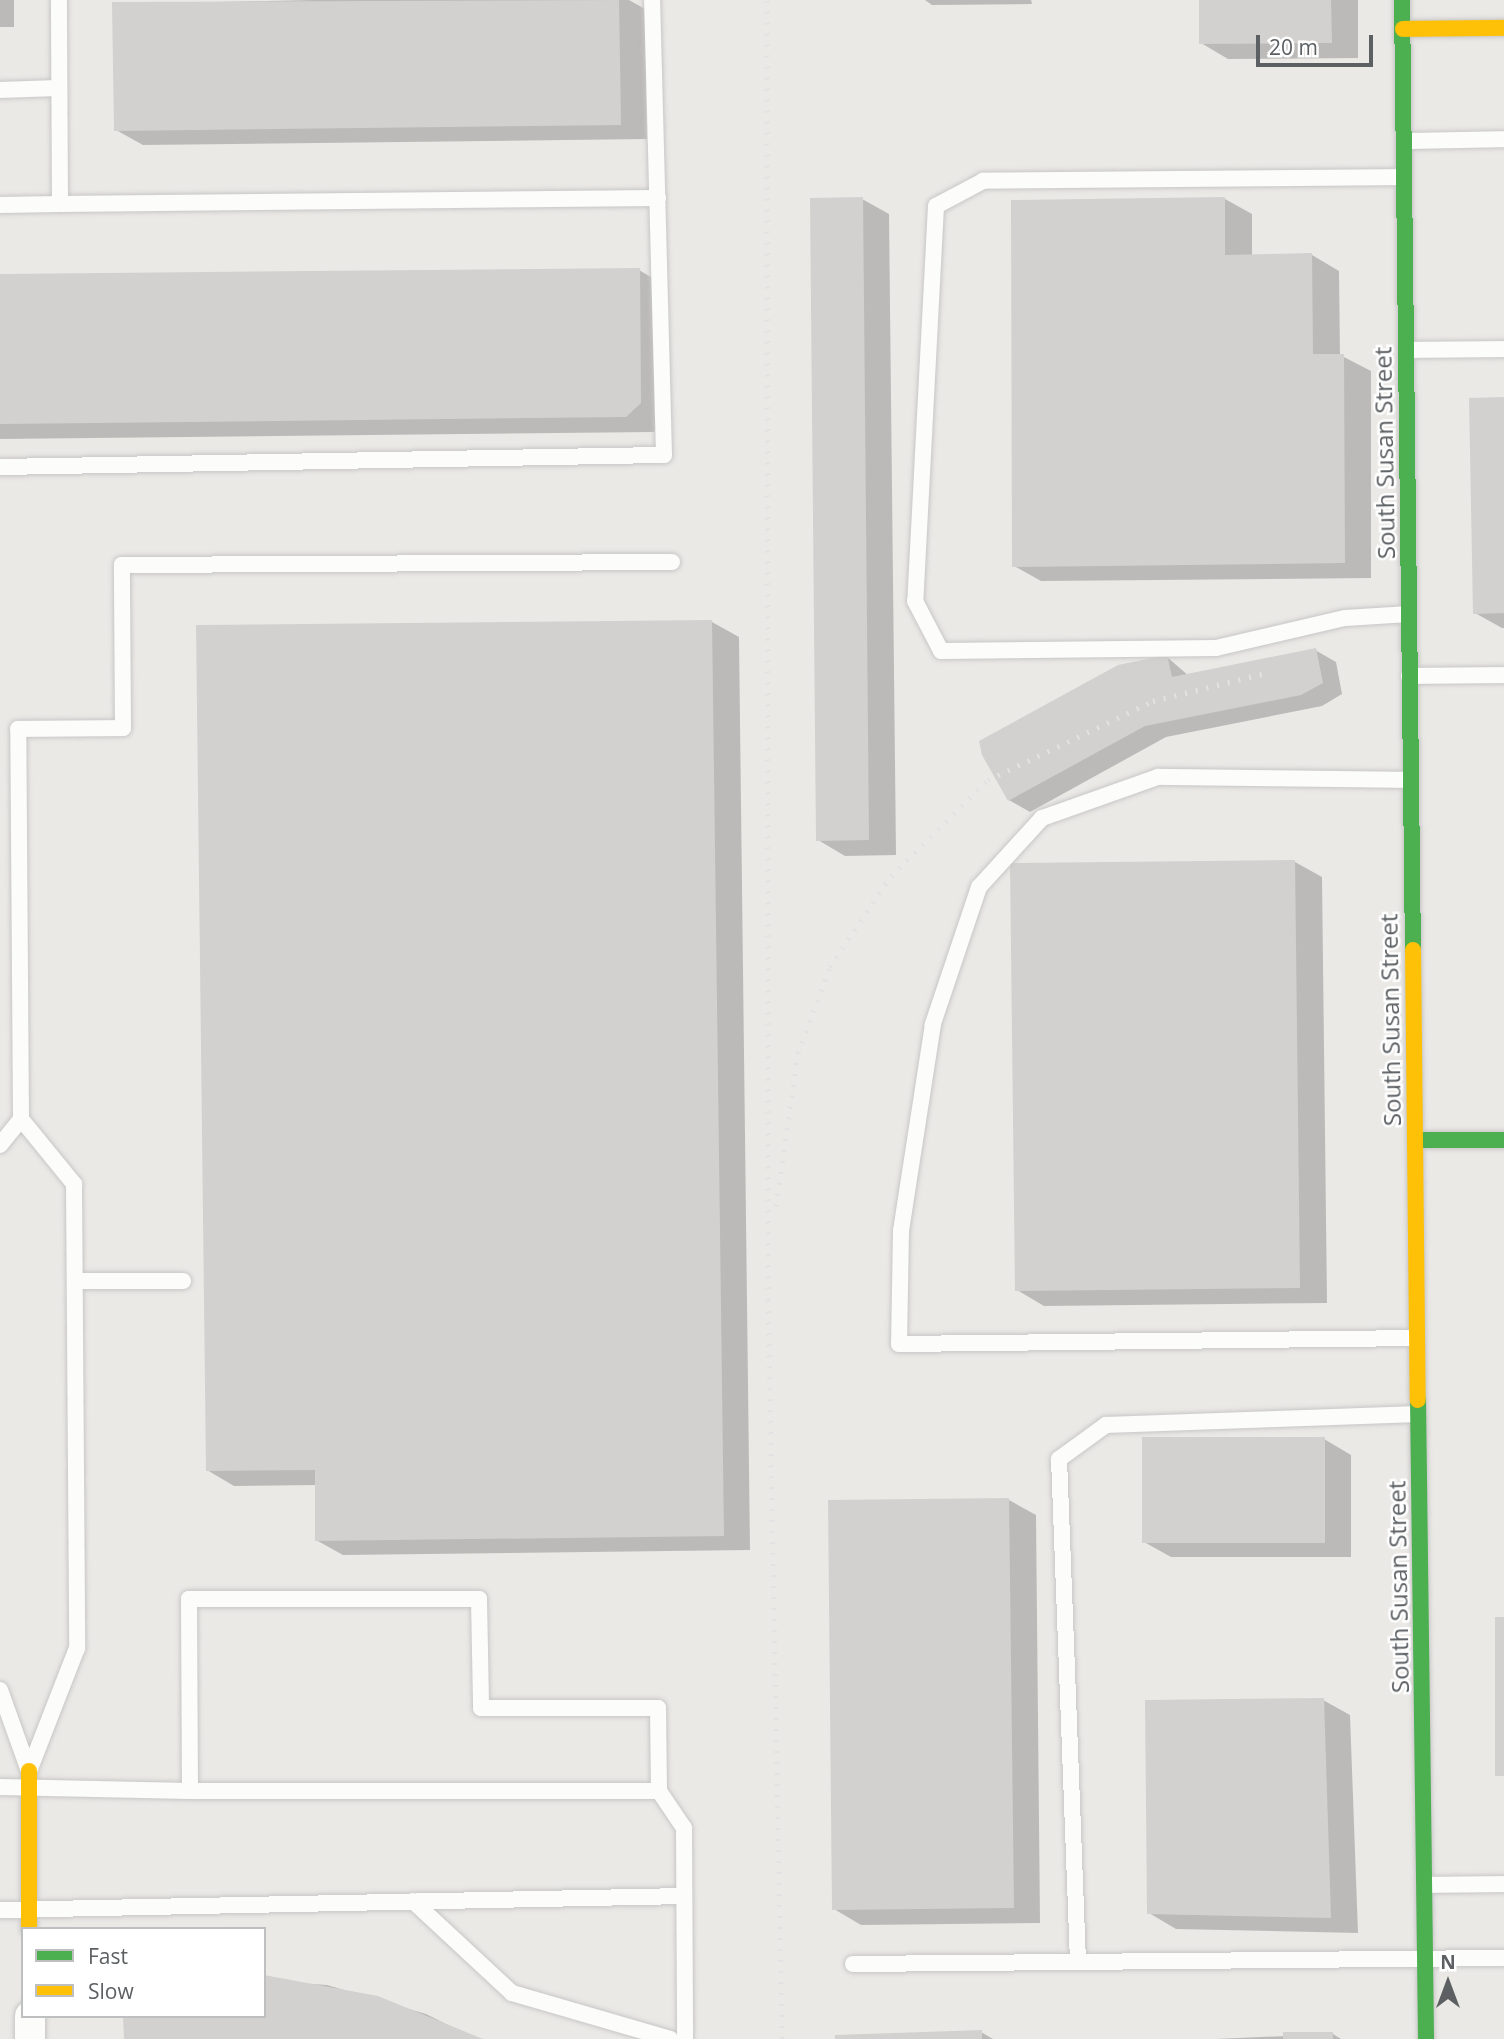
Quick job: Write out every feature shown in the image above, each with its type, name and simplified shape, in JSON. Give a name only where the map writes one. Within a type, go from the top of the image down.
[{"type":"street","name":"South Susan Street","points":[[1402,0],[1426,2039]]},
{"type":"street","points":[[1403,29],[1504,28]]},
{"type":"street","points":[[1415,1140],[1504,1140]]},
{"type":"street","points":[[29,1779],[29,1927]]},
{"type":"street","points":[[30,2018],[30,2039]]},
{"type":"lane","points":[[59,0],[57,88],[60,204]]},
{"type":"lane","points":[[0,467],[664,455],[652,0]]},
{"type":"lane","points":[[0,90],[57,88]]},
{"type":"lane","points":[[1404,141],[1504,139]]},
{"type":"lane","points":[[1404,177],[983,181],[936,206],[915,601],[941,651],[1216,648],[1345,618],[1409,614]]},
{"type":"lane","points":[[0,205],[658,198]]},
{"type":"lane","points":[[1406,350],[1504,349]]},
{"type":"lane","points":[[29,1779],[76,1648],[74,1185],[21,1119],[18,729],[123,728],[122,565],[672,562]]},
{"type":"lane","points":[[1409,676],[1504,674]]},
{"type":"lane","points":[[1410,780],[1158,777],[1042,818],[979,887],[933,1024],[901,1231],[900,1344],[1417,1338]]},
{"type":"lane","points":[[0,1145],[21,1119]]},
{"type":"lane","points":[[75,1281],[183,1281]]},
{"type":"lane","points":[[1078,1962],[1059,1459],[1106,1425],[1418,1414]]},
{"type":"lane","points":[[190,1791],[189,1599],[479,1599],[481,1708],[658,1708],[659,1791],[684,1828],[685,2039]]},
{"type":"lane","points":[[0,1690],[29,1779]]},
{"type":"lane","points":[[0,1787],[29,1779],[190,1791],[659,1791]]},
{"type":"lane","points":[[1424,1885],[1504,1884]]},
{"type":"lane","points":[[0,1910],[684,1896]]},
{"type":"lane","points":[[413,1901],[512,1993],[670,2039]]},
{"type":"lane","points":[[853,1964],[1504,1958]]},
{"type":"building","points":[[619,0],[621,125],[114,131],[112,2]]},
{"type":"building","points":[[1199,0],[1331,0],[1332,43],[1199,44]]},
{"type":"building","points":[[863,197],[869,840],[816,841],[810,198]]},
{"type":"building","points":[[1225,197],[1225,255],[1312,253],[1313,354],[1344,354],[1345,563],[1012,567],[1011,200]]},
{"type":"building","points":[[640,268],[641,403],[626,417],[0,424],[0,274]]},
{"type":"building","points":[[1504,397],[1504,613],[1473,614],[1469,398]]},
{"type":"building","points":[[712,620],[724,1536],[315,1541],[315,1470],[206,1471],[196,625]]},
{"type":"building","points":[[1316,648],[1323,683],[1301,695],[1145,726],[1008,801],[982,755],[979,741],[1118,665],[1167,655],[1172,677]]},
{"type":"building","points":[[1295,860],[1300,1288],[1015,1291],[1010,863]]},
{"type":"building","points":[[1142,1437],[1325,1437],[1325,1543],[1142,1543]]},
{"type":"building","points":[[1009,1498],[1014,1908],[832,1910],[828,1500]]},
{"type":"building","points":[[1495,1617],[1504,1617],[1504,1776],[1495,1776]]},
{"type":"building","points":[[1324,1698],[1331,1918],[1147,1914],[1145,1700]]},
{"type":"building","points":[[266,1975],[378,1996],[483,2039],[124,2039],[123,2018],[266,2018]]},
{"type":"building","points":[[982,2030],[982,2039],[835,2039],[835,2035]]},
{"type":"building","points":[[1283,2032],[1333,2032],[1333,2039],[1283,2039]]},
{"type":"railway","points":[[767,0],[768,1300],[782,2039]]},
{"type":"railway","points":[[776,1206],[798,1053],[830,967],[891,876],[988,780],[1153,701],[1269,672]]},
{"type":"traffic: fast","points":[[1402,0],[1413,950]]},
{"type":"traffic: fast","points":[[1415,1140],[1504,1140]]},
{"type":"traffic: fast","points":[[1418,1400],[1426,2039]]},
{"type":"traffic: slow","points":[[1403,29],[1504,28]]},
{"type":"traffic: slow","points":[[1413,950],[1418,1400]]},
{"type":"traffic: slow","points":[[29,1771],[29,1927]]}]
